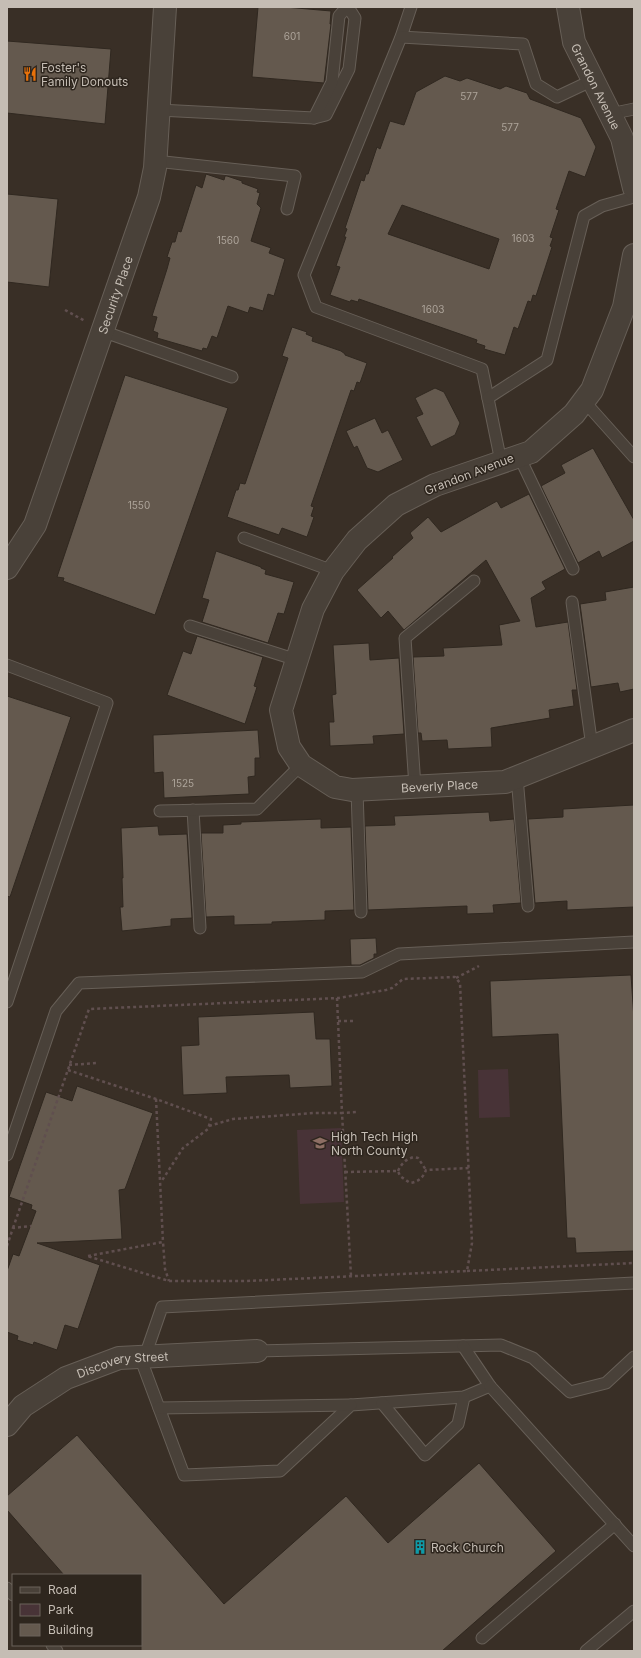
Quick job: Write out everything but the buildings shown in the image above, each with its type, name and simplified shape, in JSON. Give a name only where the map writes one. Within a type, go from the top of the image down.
[{"type":"street","name":"Security Place","points":[[7,568],[35,525],[149,197],[156,160],[165,7]]},
{"type":"street","name":"Grandon Avenue","points":[[568,7],[574,42],[622,138],[634,188]]},
{"type":"street","name":"Grandon Avenue","points":[[281,710],[313,609],[333,571],[356,540],[396,505],[435,485],[531,452],[574,414],[592,390],[624,307],[634,256]]},
{"type":"street","name":"Beverly Place","points":[[281,710],[289,747],[301,766],[335,787],[357,790],[505,782],[634,730]]},
{"type":"street","name":"Discovery Street","points":[[7,1425],[23,1406],[66,1378],[119,1358],[257,1351]]},
{"type":"lane","points":[[159,110],[314,118],[326,115],[349,69],[355,18],[348,7],[339,16],[332,82],[314,118]]},
{"type":"lane","points":[[412,7],[304,275],[316,307],[482,369],[488,398],[510,459],[573,569]]},
{"type":"lane","points":[[401,37],[524,44],[536,84],[557,97],[593,80]]},
{"type":"lane","points":[[610,114],[634,109]]},
{"type":"lane","points":[[156,160],[295,176],[287,209]]},
{"type":"lane","points":[[488,398],[547,360],[584,216],[602,206],[634,197]]},
{"type":"lane","points":[[102,331],[232,377]]},
{"type":"lane","points":[[584,401],[634,457]]},
{"type":"lane","points":[[244,538],[333,571]]},
{"type":"lane","points":[[416,787],[405,638],[474,581]]},
{"type":"lane","points":[[572,602],[592,747]]},
{"type":"lane","points":[[190,626],[297,660]]},
{"type":"lane","points":[[7,665],[107,703],[7,1002]]},
{"type":"lane","points":[[160,811],[257,809],[301,766]]},
{"type":"lane","points":[[517,777],[528,906]]},
{"type":"lane","points":[[357,790],[361,912]]},
{"type":"lane","points":[[193,810],[200,928]]},
{"type":"lane","points":[[7,1154],[56,1011],[79,983],[362,972],[399,954],[634,942]]},
{"type":"lane","points":[[351,1405],[280,1471],[184,1475],[159,1408],[142,1356],[162,1307],[634,1284]]},
{"type":"lane","points":[[257,1351],[501,1345],[533,1358],[570,1392],[606,1383],[634,1357]]},
{"type":"lane","points":[[463,1346],[490,1386],[634,1546]]},
{"type":"lane","points":[[159,1408],[351,1405],[382,1403],[464,1397],[490,1386]]},
{"type":"lane","points":[[382,1403],[424,1455],[458,1424],[464,1397]]},
{"type":"lane","points":[[482,1638],[615,1524]]},
{"type":"lane","points":[[586,1651],[634,1611]]},
{"type":"path","points":[[7,1246],[89,1010],[338,998],[386,990],[392,988],[403,979],[455,977],[460,983],[469,1168],[472,1243],[468,1271]]},
{"type":"path","points":[[338,998],[342,1113],[351,1276]]},
{"type":"path","points":[[338,1021],[353,1021]]},
{"type":"path","points":[[69,1065],[97,1063]]},
{"type":"path","points":[[68,1070],[156,1099],[210,1119],[208,1129],[183,1148],[161,1182]]},
{"type":"path","points":[[156,1099],[163,1242],[165,1269],[169,1281]]},
{"type":"path","points":[[209,1126],[233,1119],[314,1113],[356,1112]]},
{"type":"path","points":[[398,1171],[402,1164],[414,1157],[418,1158],[426,1170]]},
{"type":"path","points":[[426,1170],[469,1168]]},
{"type":"path","points":[[398,1171],[400,1176],[410,1183],[416,1182],[422,1178],[426,1170]]},
{"type":"path","points":[[345,1172],[398,1171]]},
{"type":"path","points":[[13,1228],[31,1226]]},
{"type":"path","points":[[163,1242],[87,1256],[169,1281],[247,1281],[634,1263]]},
{"type":"green space","points":[[508,1069],[510,1117],[479,1118],[478,1070]]},
{"type":"green space","points":[[341,1128],[344,1202],[300,1204],[297,1130]]},
{"type":"place","name":"Foster's Family Donouts","points":[[30,74]]},
{"type":"place","name":"High Tech High North County","points":[[320,1143]]},
{"type":"place","name":"Rock Church","points":[[420,1547]]}]
